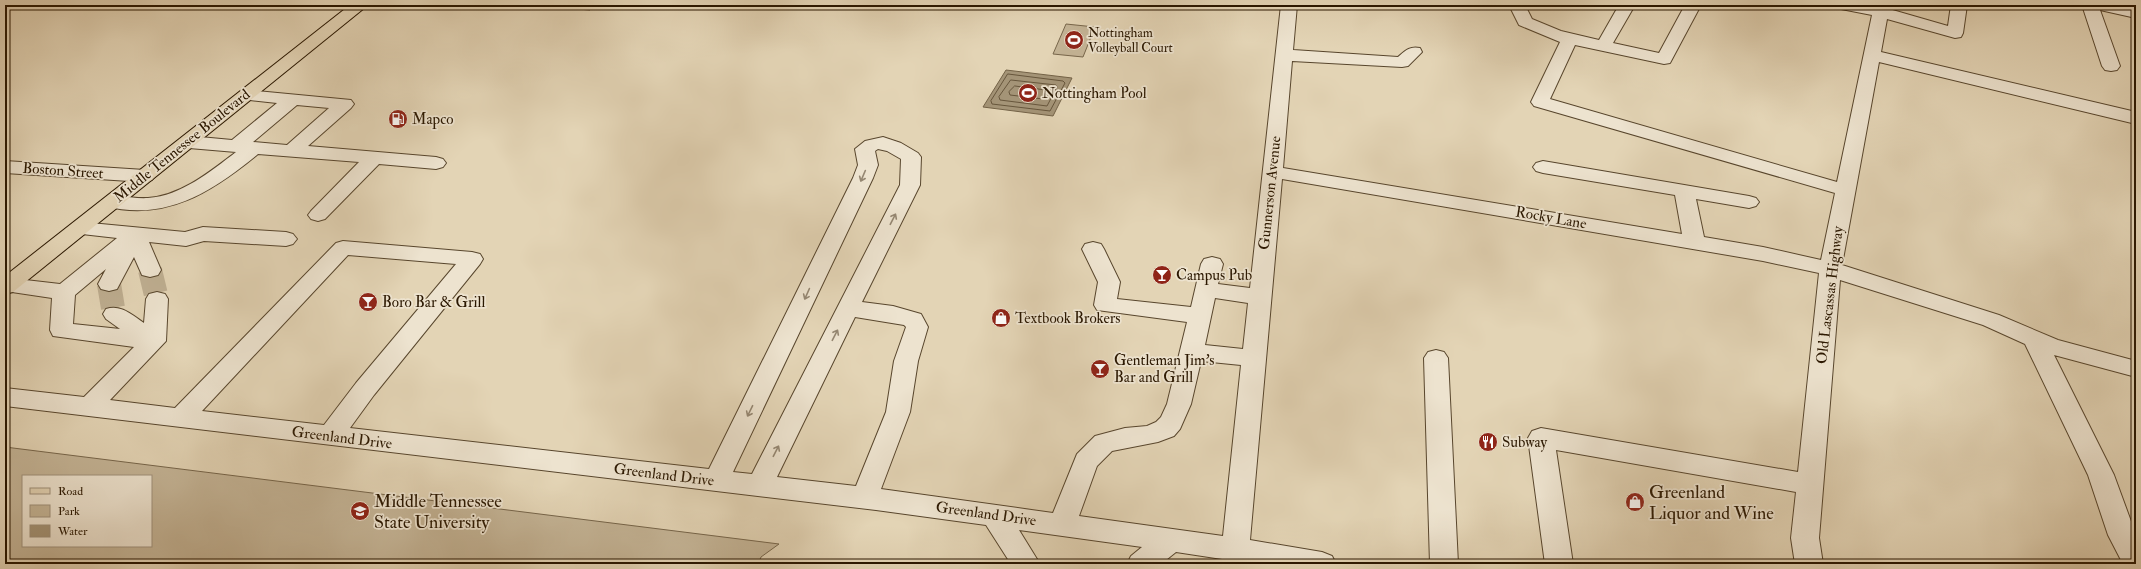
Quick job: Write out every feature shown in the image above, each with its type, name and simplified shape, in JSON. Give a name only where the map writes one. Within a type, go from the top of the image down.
[{"type":"main road","name":"Middle Tennessee Boulevard","points":[[6,286],[360,5]]},
{"type":"street","name":"Gunnerson Avenue","points":[[1235,549],[1289,5]]},
{"type":"street","points":[[1517,5],[1525,22],[1555,35],[1664,59],[1693,5]]},
{"type":"street","points":[[1604,45],[1627,5]]},
{"type":"street","points":[[1842,5],[1882,9],[1955,33],[1959,5]]},
{"type":"street","points":[[2090,5],[2112,66]]},
{"type":"street","points":[[2097,5],[2136,13]]},
{"type":"street","name":"Old Lascassas Highway","points":[[1809,564],[1805,538],[1830,269],[1882,9]]},
{"type":"street","points":[[1570,39],[1540,102],[1845,190]]},
{"type":"street","points":[[1284,55],[1402,62],[1414,52]]},
{"type":"street","points":[[1872,55],[2136,118]]},
{"type":"street","points":[[247,95],[345,104],[292,150]]},
{"type":"street","points":[[112,202],[152,204],[187,193],[228,169],[245,146],[293,99]]},
{"type":"street","points":[[188,142],[436,163]]},
{"type":"street","points":[[716,481],[863,178],[868,165],[865,149],[873,143],[888,144],[911,157],[910,185],[759,486]]},
{"type":"street","points":[[318,215],[374,158]]},
{"type":"street","name":"Boston Street","points":[[5,167],[145,176]]},
{"type":"street","points":[[1543,167],[1749,202]]},
{"type":"street","name":"Rocky Lane","points":[[1272,172],[1694,242],[1763,254],[1830,269],[1991,320],[2051,346],[2136,369]]},
{"type":"street","points":[[1684,191],[1694,242]]},
{"type":"street","points":[[80,228],[186,239],[204,234],[286,239]]},
{"type":"street","points":[[134,234],[150,270]]},
{"type":"street","points":[[109,284],[134,234]]},
{"type":"street","points":[[6,286],[64,292],[134,234]]},
{"type":"street","points":[[180,418],[343,248],[472,259],[365,389],[330,436]]},
{"type":"street","points":[[1093,249],[1109,282],[1105,305],[1199,316]]},
{"type":"street","points":[[1062,525],[1086,461],[1104,443],[1125,438],[1149,435],[1164,429],[1171,422],[1178,404],[1212,264]]},
{"type":"street","points":[[1206,290],[1260,297]]},
{"type":"street","points":[[64,292],[61,330],[154,341]]},
{"type":"street","points":[[88,408],[154,341],[157,299]]},
{"type":"street","points":[[848,308],[893,314],[913,319],[917,327],[906,361],[898,412],[864,498]]},
{"type":"street","points":[[114,314],[154,341]]},
{"type":"street","points":[[2034,339],[2100,475],[2122,535],[2136,562]]},
{"type":"street","points":[[1190,352],[1254,358]]},
{"type":"street","points":[[1436,358],[1444,564]]},
{"type":"street","name":"Greenland Drive","points":[[5,397],[88,408],[864,498],[1235,549],[1322,564]]},
{"type":"street","points":[[1560,564],[1542,438],[1810,484]]},
{"type":"street","points":[[994,515],[1026,564]]},
{"type":"street","points":[[1141,564],[1172,540]]},
{"type":"green space","name":"Nottingham Volleyball Court","points":[[1066,24],[1095,27],[1083,57],[1053,54]]},
{"type":"green space","name":"Middle Tennessee State University","points":[[5,447],[779,544],[761,557],[758,564],[5,564]]},
{"type":"water","points":[[554,5],[594,5],[590,10],[552,7]]},
{"type":"water","name":"Nottingham Pool","points":[[1006,70],[1072,78],[1053,116],[983,107]]},
{"type":"tunnel","points":[[150,270],[157,299]]},
{"type":"tunnel","points":[[109,284],[114,314]]},
{"type":"place","name":"Nottingham Volleyball Court","points":[[1074,40]]},
{"type":"place","name":"Nottingham Pool","points":[[1028,93]]},
{"type":"place","name":"Mapco","points":[[398,119]]},
{"type":"place","name":"Campus Pub","points":[[1162,275]]},
{"type":"place","name":"Boro Bar & Grill","points":[[368,302]]},
{"type":"place","name":"Textbook Brokers","points":[[1001,318]]},
{"type":"place","name":"Gentleman Jim's Bar and Grill","points":[[1100,369]]},
{"type":"place","name":"Subway","points":[[1488,442]]},
{"type":"place","name":"Greenland Liquor and Wine","points":[[1635,502]]},
{"type":"place","name":"Middle Tennessee State University","points":[[360,511]]}]
